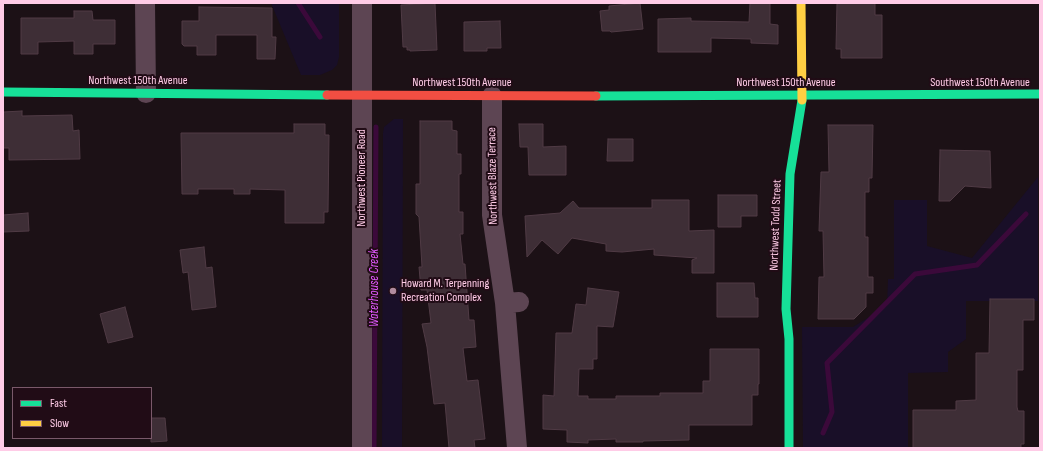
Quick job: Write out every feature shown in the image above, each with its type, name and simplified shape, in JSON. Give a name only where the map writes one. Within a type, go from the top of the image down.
[{"type":"street","points":[[145,3],[146,93]]},
{"type":"street","name":"Northwest Pioneer Road","points":[[362,3],[362,448]]},
{"type":"street","name":"Northwest Todd Street","points":[[789,448],[789,339],[786,309],[790,174],[803,95],[801,3]]},
{"type":"street","name":"Northwest 150th Avenue","points":[[3,92],[492,96],[921,95]]},
{"type":"street","name":"Southwest 150th Avenue","points":[[921,95],[1040,94]]},
{"type":"street","name":"Northwest Blaze Terrace","points":[[492,96],[492,215],[512,302],[517,448]]},
{"type":"shaded area","points":[[271,3],[339,3],[339,57],[337,65],[332,70],[320,75],[301,75]]},
{"type":"shaded area","name":"Howard M. Terpenning Recreation Complex","points":[[394,119],[403,119],[402,448],[382,448],[383,133],[384,127]]},
{"type":"shaded area","points":[[1038,177],[1038,301],[966,301],[966,339],[948,352],[948,372],[908,373],[908,448],[803,448],[802,327],[853,327],[887,306],[888,279],[894,279],[894,200],[927,200],[927,246],[972,258]]},
{"type":"building","points":[[435,3],[437,50],[407,50],[407,47],[403,47],[401,5]]},
{"type":"building","points":[[640,3],[643,29],[611,32],[602,31],[600,11],[609,10],[609,6]]},
{"type":"building","points":[[750,3],[770,3],[770,24],[778,25],[778,44],[751,43],[751,39],[711,38],[711,52],[658,52],[658,19],[691,18],[691,21],[749,22]]},
{"type":"building","points":[[837,3],[875,3],[875,15],[882,15],[882,58],[841,58],[841,49],[836,49]]},
{"type":"building","points":[[199,7],[272,8],[272,37],[276,37],[275,59],[257,59],[257,35],[216,35],[216,55],[197,55],[197,46],[184,46],[182,44],[182,21],[199,21]]},
{"type":"building","points":[[74,11],[92,11],[93,20],[115,20],[115,44],[93,44],[93,54],[74,54],[74,41],[38,42],[38,54],[21,54],[21,18],[74,18]]},
{"type":"building","points":[[500,21],[501,48],[487,48],[487,51],[464,51],[464,22]]},
{"type":"building","points":[[22,111],[22,116],[72,115],[73,131],[79,130],[80,159],[9,160],[9,148],[3,148],[3,112]]},
{"type":"building","points":[[420,121],[452,121],[452,130],[457,131],[457,154],[461,154],[461,174],[459,174],[459,212],[463,212],[463,234],[460,234],[463,264],[465,264],[469,320],[474,320],[476,347],[463,348],[467,381],[478,380],[485,439],[474,440],[475,448],[449,448],[445,403],[434,404],[427,347],[422,324],[431,323],[427,290],[421,290],[419,267],[422,267],[419,217],[416,214],[416,184],[420,184]]},
{"type":"building","points":[[294,124],[325,124],[325,135],[329,135],[328,212],[324,212],[324,223],[285,223],[285,190],[250,189],[250,194],[234,194],[234,189],[198,189],[198,194],[182,194],[181,133],[294,133]]},
{"type":"building","points":[[519,124],[543,124],[543,147],[566,146],[566,175],[529,175],[528,147],[520,147]]},
{"type":"building","points":[[828,125],[873,125],[872,178],[869,178],[869,192],[865,192],[865,237],[868,237],[868,277],[873,277],[873,293],[866,293],[866,307],[854,319],[818,319],[819,277],[824,277],[823,231],[819,231],[821,172],[829,172]]},
{"type":"building","points":[[608,139],[633,139],[633,161],[607,161]]},
{"type":"building","points":[[940,150],[990,151],[991,188],[965,186],[950,201],[939,201]]},
{"type":"building","points":[[718,195],[757,195],[757,216],[741,216],[741,227],[718,227]]},
{"type":"building","points":[[652,200],[689,200],[689,231],[714,230],[714,273],[692,273],[692,260],[697,258],[654,255],[654,249],[622,252],[606,251],[606,244],[572,238],[558,254],[542,240],[527,257],[525,216],[560,213],[573,201],[579,208],[652,208]]},
{"type":"building","points":[[28,213],[29,231],[3,232],[3,215]]},
{"type":"building","points":[[204,247],[206,268],[212,267],[216,307],[192,310],[188,272],[183,273],[180,250]]},
{"type":"building","points":[[717,283],[754,283],[755,298],[758,298],[758,317],[717,317]]},
{"type":"building","points":[[588,288],[619,292],[613,327],[597,326],[597,359],[593,359],[593,369],[579,369],[578,396],[588,396],[588,399],[616,399],[616,396],[660,396],[660,393],[703,393],[703,381],[710,381],[710,349],[759,349],[758,395],[752,395],[752,425],[689,425],[689,440],[643,442],[616,442],[616,439],[588,440],[588,443],[567,442],[567,430],[543,429],[543,395],[554,396],[556,333],[572,333],[576,304],[586,305]]},
{"type":"building","points":[[990,299],[1034,299],[1034,320],[1023,320],[1023,370],[1017,370],[1017,407],[1018,411],[1024,411],[1024,444],[1021,444],[1021,448],[913,448],[913,410],[956,410],[956,401],[976,400],[976,353],[989,353]]},
{"type":"building","points":[[125,307],[133,337],[108,343],[100,314]]},
{"type":"building","points":[[152,418],[165,418],[167,441],[151,442]]},
{"type":"waterway","name":"Waterhouse Creek","points":[[298,3],[320,37]]},
{"type":"waterway","name":"Waterhouse Creek","points":[[374,448],[376,127]]},
{"type":"waterway","points":[[823,433],[832,412],[827,363],[915,274],[977,265],[1026,214]]},
{"type":"traffic: fast","points":[[3,92],[327,95]]},
{"type":"traffic: fast","points":[[596,96],[1040,94]]},
{"type":"traffic: fast","points":[[789,448],[789,339],[786,309],[790,174],[802,100]]},
{"type":"traffic: slow","points":[[801,3],[802,100]]},
{"type":"traffic: jam","points":[[327,95],[596,96]]},
{"type":"place","name":"Howard M. Terpenning Recreation Complex","points":[[393,291]]}]
